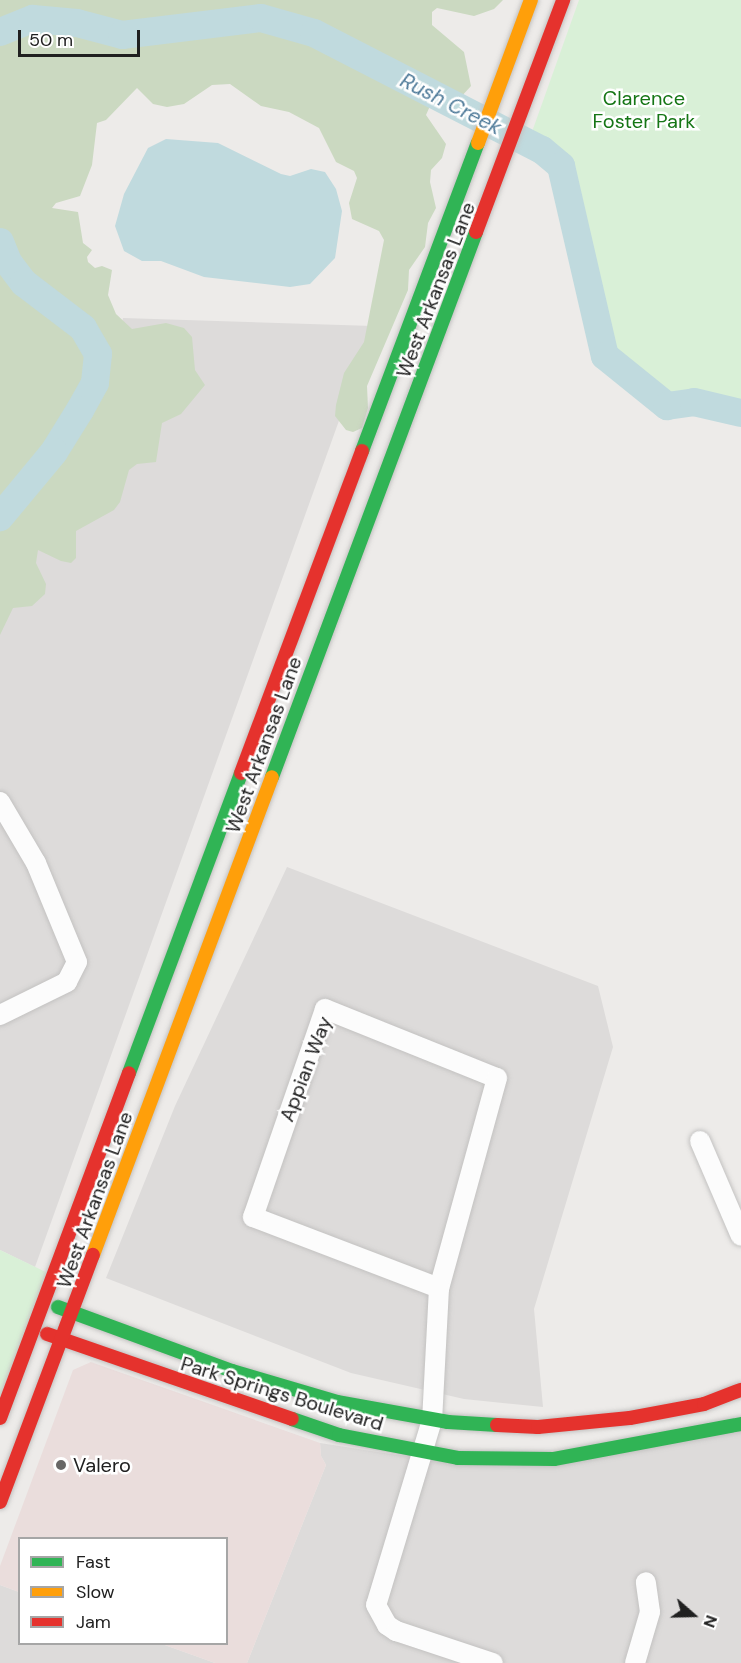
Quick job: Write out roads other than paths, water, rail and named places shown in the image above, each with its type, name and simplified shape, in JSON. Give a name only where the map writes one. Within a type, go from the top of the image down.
[{"type":"main road","name":"West Arkansas Lane","points":[[0,1418],[531,0]]},
{"type":"main road","name":"West Arkansas Lane","points":[[0,1502],[74,1313],[478,234],[563,0]]},
{"type":"main road","name":"Park Springs Boulevard","points":[[43,1301],[265,1380],[337,1402],[432,1420],[538,1428],[630,1418],[704,1404],[741,1390]]},
{"type":"main road","name":"Park Springs Boulevard","points":[[32,1329],[339,1435],[422,1452],[512,1462],[554,1459],[741,1424]]},
{"type":"street","points":[[0,802],[36,863],[77,962],[67,982],[0,1015]]},
{"type":"street","name":"Appian Way","points":[[439,1288],[253,1217],[325,1009],[497,1078],[439,1288],[432,1420],[377,1596],[378,1612],[396,1630],[493,1663]]},
{"type":"street","points":[[700,1141],[741,1236]]},
{"type":"street","points":[[635,1663],[651,1612],[646,1582]]},
{"type":"water","points":[[166,139],[218,143],[281,174],[290,176],[311,169],[325,172],[336,189],[342,211],[335,258],[310,284],[290,287],[204,277],[161,261],[142,261],[124,251],[115,226],[124,194],[148,148]]},
{"type":"waterway","name":"Rush Creek","points":[[0,32],[33,19],[77,23],[122,35],[261,18],[314,33],[542,150],[561,166],[605,356],[667,406],[694,402],[741,413]]},
{"type":"waterway","name":"Rush Creek","points":[[0,242],[8,262],[24,283],[83,328],[98,354],[95,383],[80,410],[54,452],[0,517]]},
{"type":"place","name":"Valero","points":[[61,1465]]},
{"type":"park label","name":"Clarence Foster Park","points":[[644,110]]}]
